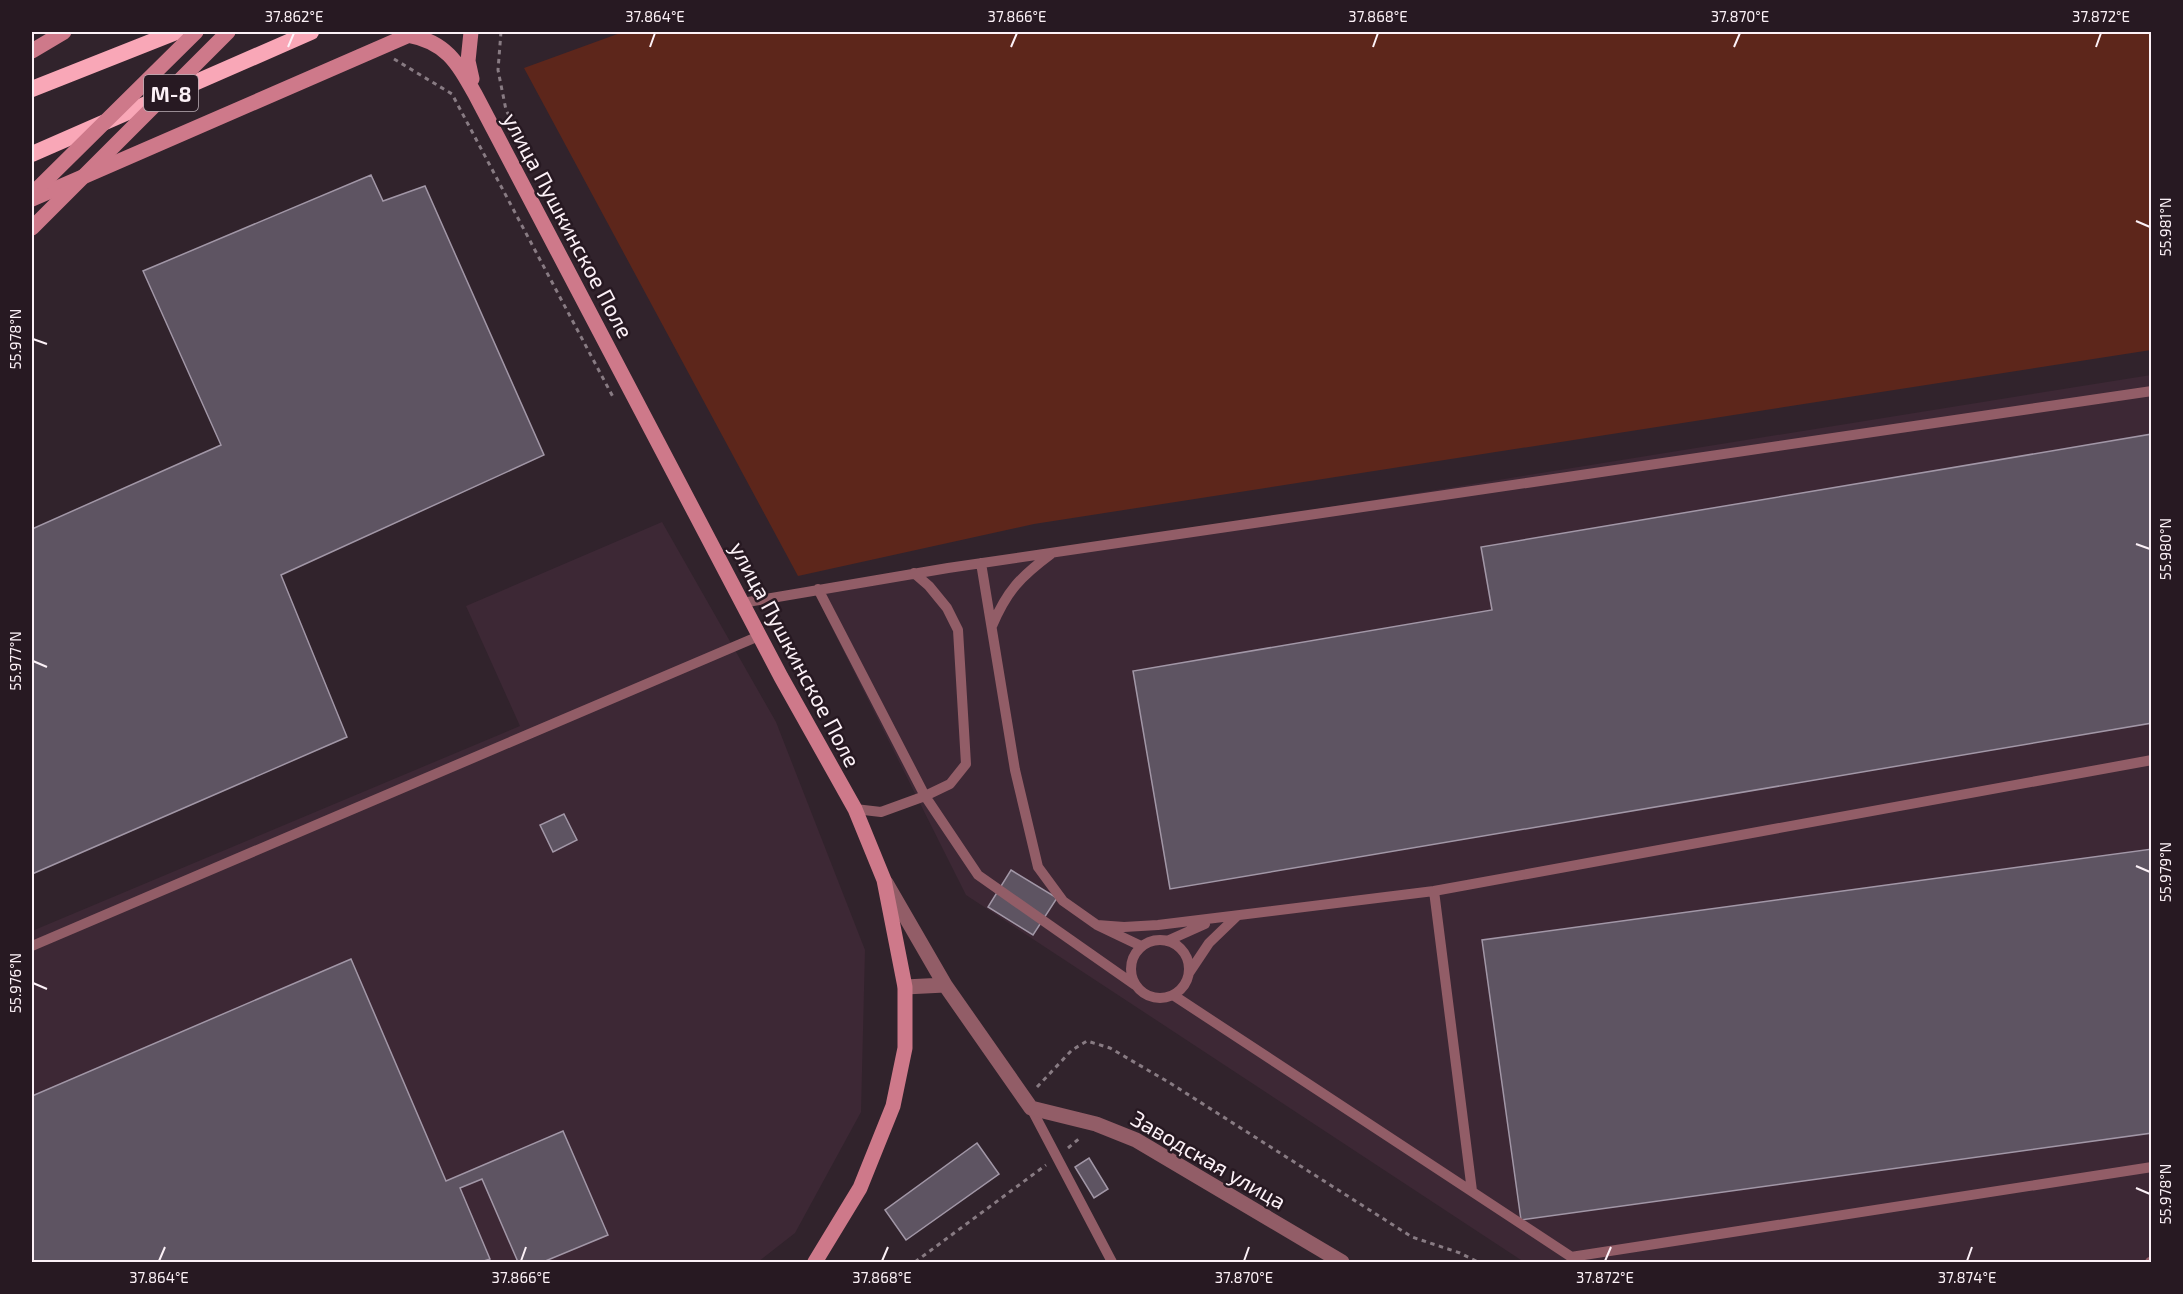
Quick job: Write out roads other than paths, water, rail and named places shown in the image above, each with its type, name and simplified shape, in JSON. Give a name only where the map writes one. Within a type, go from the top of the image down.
[{"type":"highway","name":"М-8","points":[[32,89],[176,32]]},
{"type":"highway","name":"М-8","points":[[32,154],[311,32]]},
{"type":"main road","points":[[32,51],[64,32]]},
{"type":"main road","points":[[32,194],[196,32]]},
{"type":"main road","points":[[32,228],[228,32]]},
{"type":"main road","name":"улица Пушкинское Поле","points":[[471,32],[468,61],[475,94]]},
{"type":"main road","points":[[32,199],[412,33]]},
{"type":"main road","name":"улица Пушкинское Поле","points":[[412,33],[442,48],[458,63],[759,636],[855,809],[884,880],[904,987],[905,1048],[893,1106],[860,1188],[815,1263]]},
{"type":"street","points":[[884,880],[945,985],[1027,1103]]},
{"type":"street","points":[[904,987],[945,985]]},
{"type":"street","name":"Заводская улица","points":[[1027,1103],[1096,1124],[1136,1140],[1342,1263]]},
{"type":"lane","points":[[742,603],[914,573],[2151,391]]},
{"type":"lane","points":[[991,627],[1003,601],[1016,583],[1053,553]]},
{"type":"lane","points":[[981,563],[1015,770],[1038,867],[1063,901],[1097,925],[1141,946]]},
{"type":"lane","points":[[855,809],[881,812],[925,795],[950,784],[966,764],[958,630],[947,608],[929,586],[914,573]]},
{"type":"lane","points":[[818,589],[914,777],[978,875],[1146,994],[1159,998],[1173,995],[1183,986],[1209,943],[1237,915]]},
{"type":"lane","points":[[32,946],[759,636]]},
{"type":"lane","points":[[1097,925],[1135,927],[1434,891],[2151,760]]},
{"type":"lane","points":[[1434,891],[1472,1191]]},
{"type":"lane","points":[[1135,985],[1131,972],[1132,958],[1141,946],[1153,940],[1167,940],[1198,926],[1237,915]]},
{"type":"lane","points":[[1167,940],[1179,947],[1187,959],[1189,973]]},
{"type":"lane","points":[[1173,995],[1576,1260],[2151,1167]]},
{"type":"lane","points":[[1027,1103],[1112,1263]]}]
